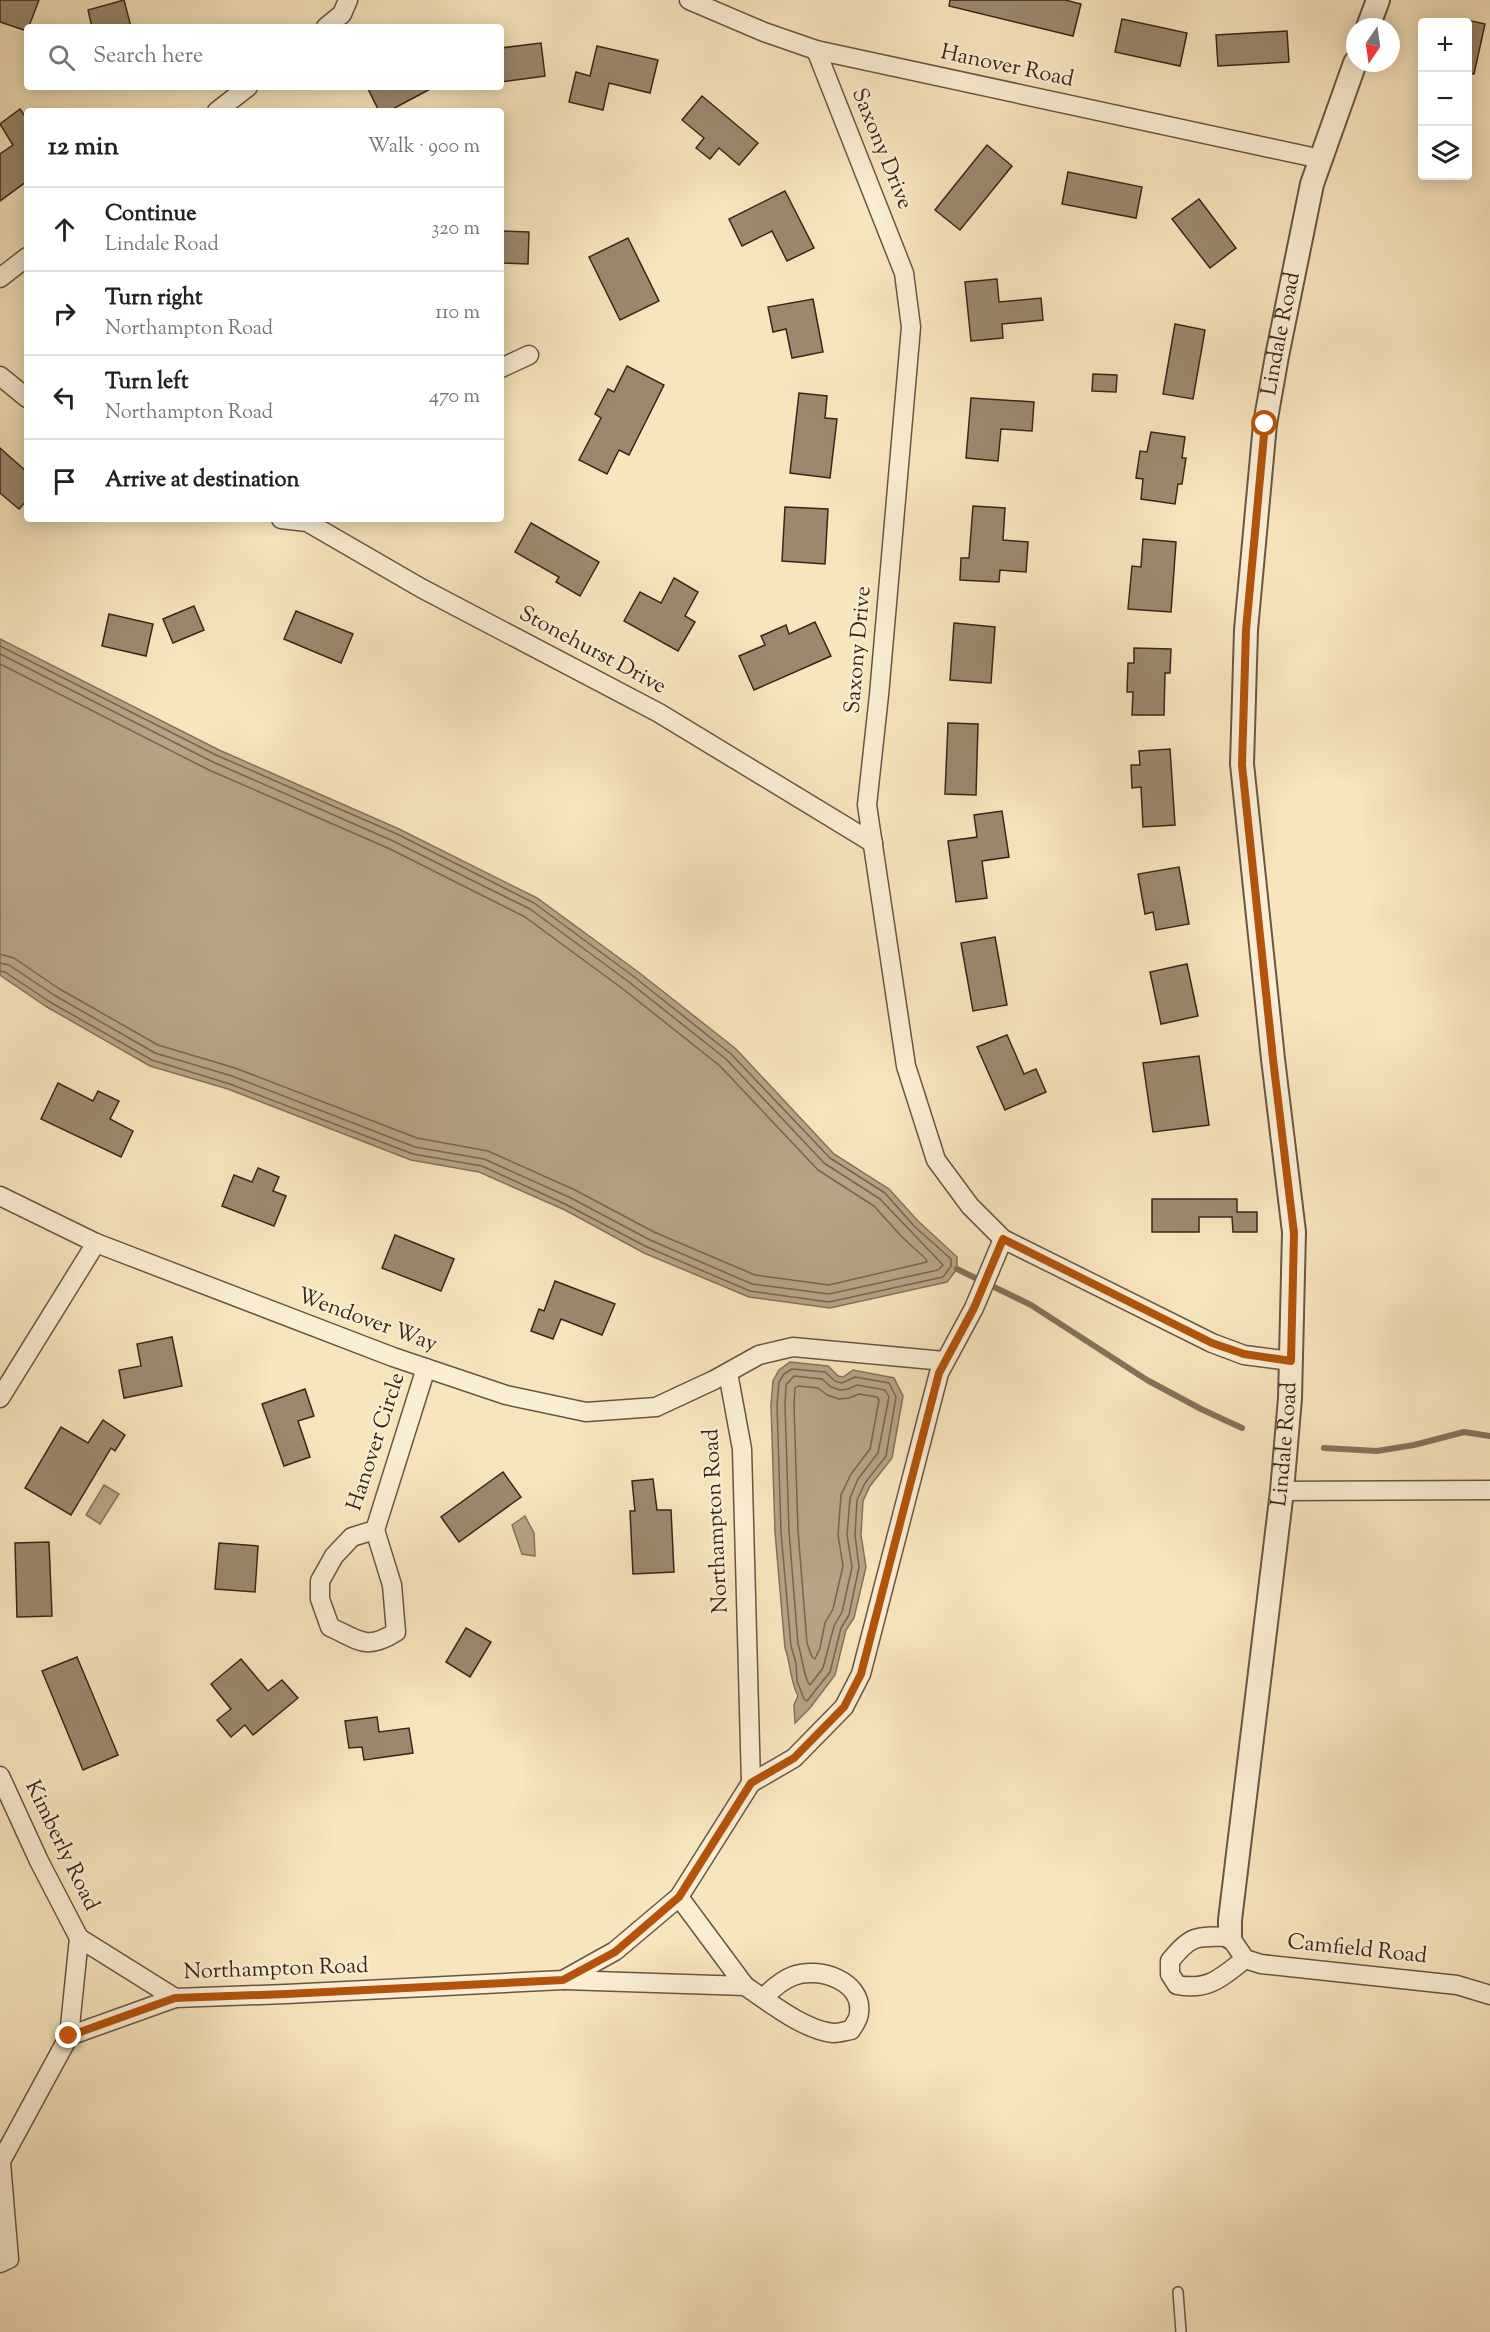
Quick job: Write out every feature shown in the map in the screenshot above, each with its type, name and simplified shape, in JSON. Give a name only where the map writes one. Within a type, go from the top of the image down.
[{"type":"street","points":[[330,24],[342,14],[348,0]]},
{"type":"street","name":"Hanover Road","points":[[689,0],[764,32],[816,50],[1321,159]]},
{"type":"street","points":[[1371,18],[1378,0]]},
{"type":"street","name":"Saxony Drive","points":[[816,50],[904,273],[911,327],[879,695],[867,805],[906,1066],[936,1160],[970,1206],[1003,1239]]},
{"type":"street","name":"Lindale Road","points":[[1230,1937],[1230,1920],[1282,1491],[1291,1361],[1294,1233],[1269,1026],[1242,765],[1246,630],[1265,424],[1312,184],[1352,72]]},
{"type":"street","points":[[221,108],[244,90]]},
{"type":"street","points":[[0,278],[24,259]]},
{"type":"street","points":[[504,367],[529,355]]},
{"type":"street","points":[[0,376],[24,396]]},
{"type":"street","name":"Stonehurst Drive","points":[[310,522],[421,588],[659,713],[873,843]]},
{"type":"street","name":"Wendover Way","points":[[0,1196],[96,1243],[212,1289],[506,1395],[586,1412],[656,1407],[728,1373]]},
{"type":"street","points":[[1003,1239],[1212,1343],[1244,1354],[1291,1361]]},
{"type":"street","name":"Northampton Road","points":[[563,1980],[615,1952],[679,1897],[751,1783],[794,1758],[844,1707],[861,1674],[939,1373],[974,1308],[1003,1239]]},
{"type":"street","points":[[0,1398],[96,1243]]},
{"type":"street","points":[[728,1373],[759,1355],[793,1347],[944,1361]]},
{"type":"street","name":"Hanover Circle","points":[[375,1530],[352,1537],[334,1556],[320,1581],[320,1599],[330,1627],[366,1644],[383,1640],[396,1632],[392,1585],[375,1530],[426,1368]]},
{"type":"street","name":"Northampton Road","points":[[728,1373],[741,1449],[751,1783]]},
{"type":"street","points":[[1282,1491],[1490,1490]]},
{"type":"street","name":"Kimberly Road","points":[[0,1776],[39,1861],[79,1938],[175,1998]]},
{"type":"street","points":[[679,1897],[745,1986],[763,1998],[815,2029],[835,2033],[851,2030],[860,2014],[857,1995],[840,1979],[818,1973],[794,1976],[763,1998]]},
{"type":"street","points":[[1199,1936],[1230,1937],[1245,1959],[1214,1983],[1193,1988],[1177,1985],[1170,1974],[1170,1960],[1182,1946],[1199,1936]]},
{"type":"street","name":"Kimberly Road","points":[[69,2036],[79,1938]]},
{"type":"street","name":"Camfield Road","points":[[1245,1959],[1261,1964],[1457,1985],[1490,1995]]},
{"type":"street","name":"Northampton Road","points":[[69,2036],[175,1998],[563,1980],[745,1986]]},
{"type":"street","points":[[0,2263],[9,2259],[1,2163],[69,2036]]},
{"type":"lane","points":[[1178,2292],[1181,2332]]},
{"type":"water","points":[[0,639],[219,750],[399,829],[537,898],[637,971],[736,1049],[834,1154],[889,1189],[918,1221],[957,1257],[957,1269],[947,1282],[830,1308],[749,1297],[644,1253],[565,1210],[479,1172],[411,1160],[228,1089],[150,1066],[47,1007],[0,975]]},
{"type":"water","points":[[790,1362],[828,1366],[838,1376],[843,1377],[853,1370],[894,1378],[903,1396],[892,1458],[870,1486],[863,1501],[861,1535],[866,1567],[854,1618],[846,1630],[835,1675],[810,1708],[795,1723],[794,1705],[798,1696],[785,1648],[775,1532],[771,1405],[773,1381],[779,1370]]},
{"type":"water","points":[[104,1485],[119,1494],[100,1524],[86,1515]]},
{"type":"water","points":[[525,1516],[534,1533],[535,1556],[522,1554],[512,1525]]},
{"type":"building","points":[[0,0],[39,0],[30,24],[24,24],[24,30],[0,22]]},
{"type":"building","points":[[124,0],[130,24],[91,24],[88,10]]},
{"type":"building","points":[[950,0],[1065,0],[1081,4],[1073,36],[949,6]]},
{"type":"building","points":[[1122,19],[1187,33],[1180,66],[1115,52]]},
{"type":"building","points":[[1472,21],[1485,24],[1474,74],[1472,74]]},
{"type":"building","points":[[1287,31],[1289,62],[1218,66],[1216,35]]},
{"type":"building","points":[[541,43],[545,76],[504,82],[504,48]]},
{"type":"building","points":[[597,46],[658,60],[650,93],[609,83],[603,110],[569,102],[576,72],[590,76]]},
{"type":"building","points":[[368,90],[428,90],[395,108],[378,108]]},
{"type":"building","points":[[702,96],[758,143],[739,165],[719,148],[710,159],[696,148],[704,138],[682,120]]},
{"type":"building","points":[[20,109],[24,115],[24,183],[0,201],[0,154],[13,145],[0,124]]},
{"type":"building","points":[[987,145],[1012,166],[960,230],[935,210]]},
{"type":"building","points":[[1068,172],[1142,187],[1136,218],[1062,204]]},
{"type":"building","points":[[785,191],[814,248],[787,261],[772,231],[742,246],[729,219]]},
{"type":"building","points":[[1199,199],[1236,248],[1210,268],[1172,219]]},
{"type":"building","points":[[504,231],[529,232],[528,264],[504,263]]},
{"type":"building","points":[[628,238],[659,301],[620,320],[589,257]]},
{"type":"building","points":[[997,279],[999,302],[1041,298],[1043,320],[1002,324],[1003,338],[971,341],[965,282]]},
{"type":"building","points":[[813,299],[823,352],[792,358],[786,329],[773,332],[768,307]]},
{"type":"building","points":[[1175,324],[1205,330],[1193,399],[1163,394]]},
{"type":"building","points":[[627,366],[664,385],[629,455],[619,450],[607,474],[579,460],[601,418],[595,414],[608,389],[614,392]]},
{"type":"building","points":[[1093,374],[1117,375],[1116,392],[1092,391]]},
{"type":"building","points":[[799,393],[827,396],[825,418],[837,419],[830,478],[790,473]]},
{"type":"building","points":[[971,398],[1034,402],[1032,431],[1001,429],[998,461],[966,458]]},
{"type":"building","points":[[1151,432],[1185,437],[1182,458],[1186,458],[1182,484],[1178,484],[1175,504],[1141,499],[1143,479],[1136,478],[1140,451],[1147,452]]},
{"type":"building","points":[[0,448],[24,469],[24,503],[19,509],[0,493]]},
{"type":"building","points":[[973,506],[1005,508],[1003,540],[1028,542],[1026,572],[1000,570],[999,582],[960,580],[961,558],[969,558]]},
{"type":"building","points":[[785,507],[828,509],[825,564],[782,561]]},
{"type":"building","points":[[531,523],[599,562],[580,596],[556,582],[559,577],[515,552]]},
{"type":"building","points":[[1143,539],[1176,542],[1171,612],[1128,609],[1132,566],[1141,567]]},
{"type":"building","points":[[674,578],[698,592],[685,616],[695,622],[678,651],[624,621],[640,592],[661,603]]},
{"type":"building","points":[[194,606],[204,630],[173,643],[163,619]]},
{"type":"building","points":[[296,611],[353,634],[341,663],[284,639]]},
{"type":"building","points":[[109,614],[153,624],[146,656],[102,646]]},
{"type":"building","points":[[815,622],[831,656],[754,690],[739,656],[765,645],[761,636],[786,625],[789,634]]},
{"type":"building","points":[[954,623],[995,627],[991,683],[950,680]]},
{"type":"building","points":[[1134,648],[1171,649],[1170,673],[1165,673],[1164,715],[1132,715],[1133,692],[1127,692],[1128,663],[1134,663]]},
{"type":"building","points":[[948,723],[978,724],[976,795],[945,794]]},
{"type":"building","points":[[1170,749],[1175,825],[1143,827],[1141,787],[1132,788],[1131,765],[1140,765],[1139,751]]},
{"type":"building","points":[[1002,811],[1009,857],[982,861],[987,898],[956,902],[948,841],[977,837],[974,815]]},
{"type":"building","points":[[1179,867],[1189,924],[1156,930],[1153,912],[1145,914],[1138,874]]},
{"type":"building","points":[[995,937],[1007,1005],[973,1011],[961,943]]},
{"type":"building","points":[[1187,964],[1198,1016],[1161,1024],[1150,972]]},
{"type":"building","points":[[1007,1035],[1024,1074],[1036,1069],[1046,1092],[1005,1110],[977,1047]]},
{"type":"building","points":[[1199,1056],[1209,1125],[1153,1132],[1143,1063]]},
{"type":"building","points":[[58,1083],[93,1101],[98,1091],[119,1101],[110,1119],[133,1131],[121,1157],[41,1119]]},
{"type":"building","points":[[258,1168],[279,1177],[273,1191],[286,1196],[274,1226],[222,1206],[234,1175],[252,1182]]},
{"type":"building","points":[[1152,1199],[1237,1199],[1237,1212],[1257,1212],[1257,1232],[1233,1232],[1232,1217],[1199,1217],[1199,1232],[1152,1232]]},
{"type":"building","points":[[395,1235],[454,1259],[441,1291],[382,1268]]},
{"type":"building","points":[[555,1281],[615,1304],[602,1335],[561,1319],[553,1339],[531,1331],[539,1309],[544,1311]]},
{"type":"building","points":[[172,1337],[182,1386],[124,1398],[119,1370],[141,1366],[137,1344]]},
{"type":"building","points":[[305,1389],[314,1416],[298,1421],[310,1457],[284,1466],[262,1404]]},
{"type":"building","points":[[103,1420],[125,1435],[115,1451],[111,1448],[71,1515],[25,1488],[61,1427],[88,1443]]},
{"type":"building","points":[[503,1472],[521,1497],[459,1542],[441,1517]]},
{"type":"building","points":[[653,1479],[657,1510],[671,1510],[674,1572],[633,1574],[630,1511],[635,1511],[632,1481]]},
{"type":"building","points":[[49,1542],[52,1616],[17,1617],[15,1543]]},
{"type":"building","points":[[219,1543],[258,1546],[255,1592],[215,1589]]},
{"type":"building","points":[[466,1628],[491,1642],[470,1677],[446,1662]]},
{"type":"building","points":[[77,1657],[118,1755],[83,1770],[42,1671]]},
{"type":"building","points":[[241,1659],[268,1691],[282,1680],[298,1698],[253,1735],[245,1725],[231,1737],[217,1720],[231,1709],[211,1684]]},
{"type":"building","points":[[377,1717],[379,1732],[409,1728],[413,1753],[364,1760],[362,1747],[349,1748],[345,1721]]},
{"type":"waterway","points":[[957,1269],[1031,1305],[1147,1380],[1242,1428]]},
{"type":"waterway","points":[[1324,1448],[1377,1451],[1414,1445],[1464,1432],[1490,1436]]},
{"type":"route","points":[[69,2036],[175,1998],[563,1980],[615,1952],[679,1897],[751,1783],[794,1758],[844,1707],[861,1674],[939,1373],[974,1308],[1003,1239],[1212,1343],[1244,1354],[1291,1361],[1294,1233],[1242,765],[1246,630],[1265,424]]}]
